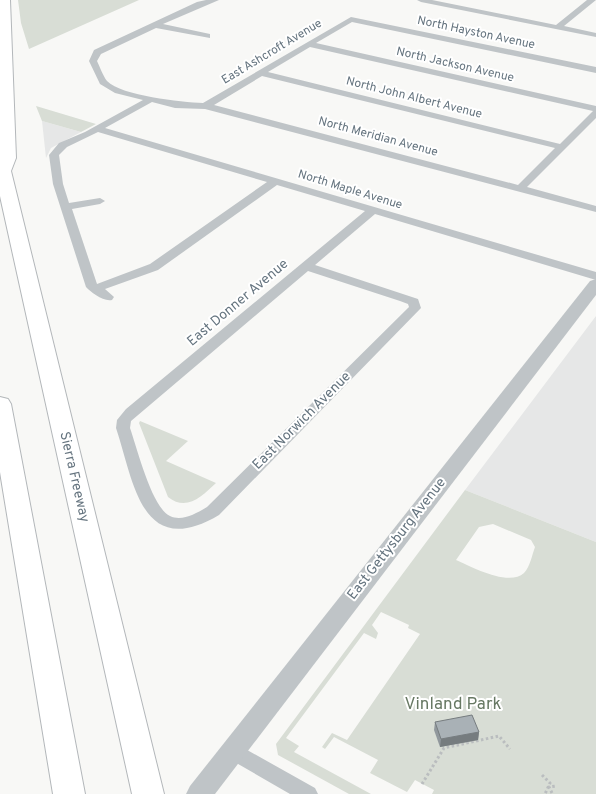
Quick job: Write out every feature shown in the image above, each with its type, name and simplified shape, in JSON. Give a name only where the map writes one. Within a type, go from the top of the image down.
[{"type":"highway","points":[[1,166],[8,158],[4,0]]},
{"type":"highway","name":"Sierra Freeway","points":[[1,166],[148,794]]},
{"type":"highway","points":[[0,404],[69,794]]},
{"type":"street","points":[[155,24],[200,4],[215,0]]},
{"type":"street","points":[[421,0],[596,34]]},
{"type":"street","points":[[558,27],[592,0]]},
{"type":"street","points":[[467,9],[476,3]]},
{"type":"street","name":"East Ashcroft Avenue","points":[[205,106],[351,19]]},
{"type":"street","name":"North Hayston Avenue","points":[[351,19],[596,70]]},
{"type":"street","points":[[155,24],[207,36]]},
{"type":"street","name":"North Meridian Avenue","points":[[155,24],[97,52],[93,61],[103,82],[109,87],[118,91],[175,105],[205,106],[596,209]]},
{"type":"street","name":"North Jackson Avenue","points":[[309,44],[596,109]]},
{"type":"street","name":"North John Albert Avenue","points":[[260,73],[562,147]]},
{"type":"street","points":[[108,297],[94,289],[90,284],[58,184],[54,155],[63,145],[97,129],[151,99]]},
{"type":"street","points":[[520,189],[596,113]]},
{"type":"street","name":"North Maple Avenue","points":[[97,129],[596,276]]},
{"type":"street","points":[[94,289],[154,267],[276,181]]},
{"type":"street","points":[[65,207],[100,201]]},
{"type":"street","name":"East Donner Avenue","points":[[177,524],[160,518],[150,506],[123,428],[124,420],[131,412],[372,210]]},
{"type":"street","name":"East Norwich Avenue","points":[[177,524],[194,521],[204,516],[221,503],[415,308],[414,302],[306,266]]},
{"type":"street","name":"East Gettysburg Avenue","points":[[199,794],[596,284]]},
{"type":"street","points":[[233,751],[308,794]]},
{"type":"path","points":[[422,784],[444,748],[499,736],[510,749]]},
{"type":"path","points":[[542,775],[550,783],[545,794]]},
{"type":"path","points":[[548,787],[556,786]]},
{"type":"path","points":[[548,787],[552,793]]},
{"type":"shaded area","points":[[42,121],[81,132],[51,148],[46,158]]},
{"type":"shaded area","points":[[596,316],[596,542],[465,490]]},
{"type":"green space","points":[[18,0],[139,0],[29,49],[21,23]]},
{"type":"green space","points":[[36,106],[96,124],[81,132],[42,121]]},
{"type":"green space","points":[[140,421],[188,441],[166,461],[216,483],[200,497],[188,503],[175,501],[168,497],[139,423]]},
{"type":"green space","name":"Vinland Park","points":[[465,490],[596,542],[596,794],[432,794],[434,790],[415,780],[407,792],[370,773],[378,760],[334,737],[325,749],[322,747],[332,733],[347,740],[420,634],[408,628],[409,625],[381,612],[372,625],[378,633],[376,639],[364,633],[286,738],[299,746],[294,752],[371,794],[349,794],[278,755],[276,744]],"holes":[[[493,524],[531,540],[535,547],[531,561],[524,573],[517,577],[500,577],[481,571],[456,560],[479,527]]]},
{"type":"building","points":[[472,715],[479,732],[441,739],[435,722]]}]
